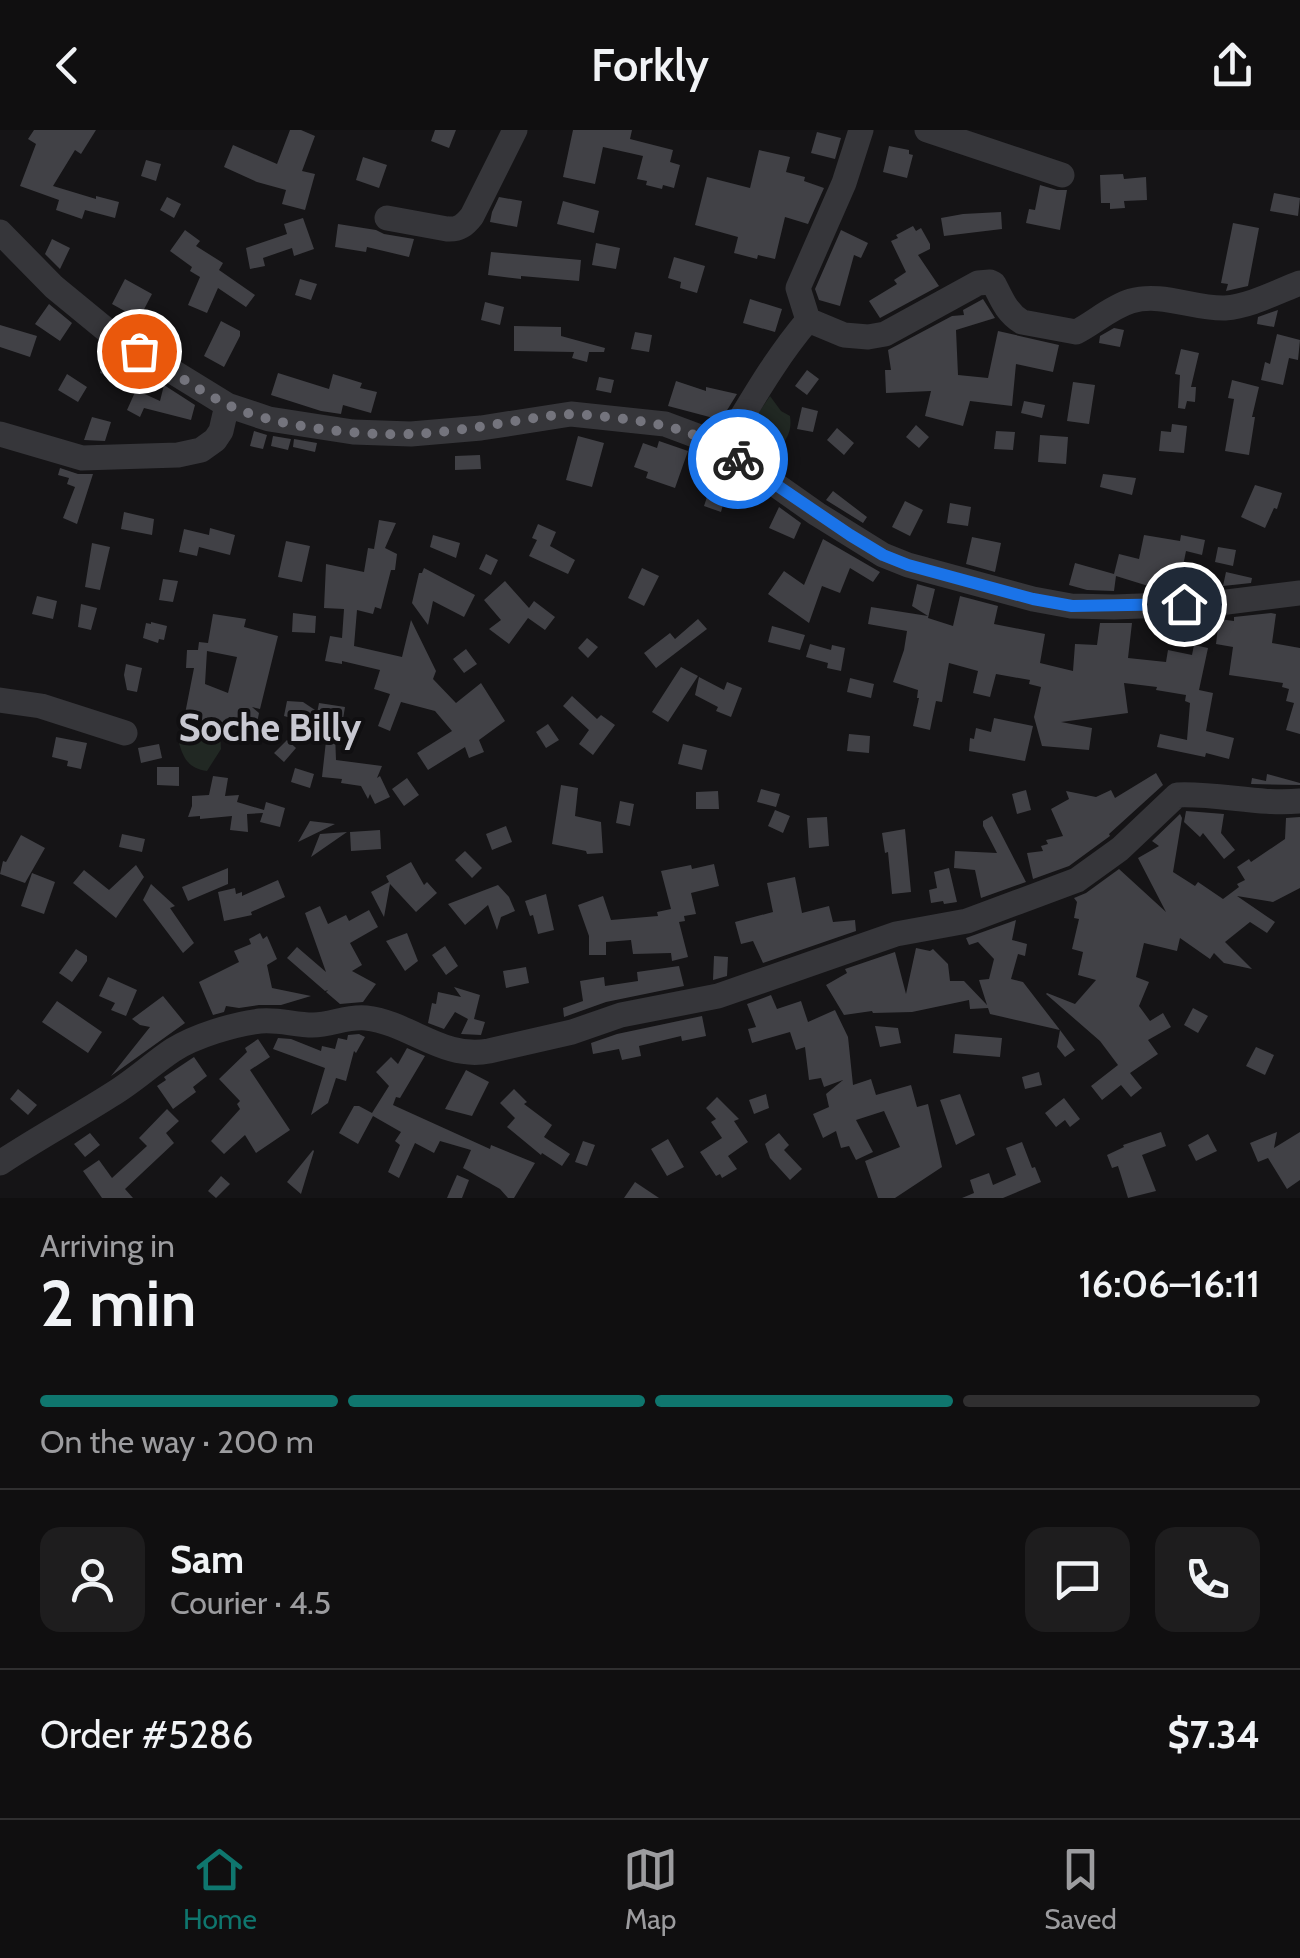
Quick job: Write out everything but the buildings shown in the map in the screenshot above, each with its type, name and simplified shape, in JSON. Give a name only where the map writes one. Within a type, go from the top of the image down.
[{"type":"street","points":[[387,218],[454,229],[466,224],[515,130]]},
{"type":"street","points":[[808,320],[798,288],[844,183],[861,130]]},
{"type":"street","points":[[927,130],[1062,174]]},
{"type":"street","points":[[0,232],[54,286],[110,333],[227,404],[269,419],[353,432],[410,434],[555,416],[665,424],[723,448],[883,555],[1033,599],[1072,606],[1114,607],[1219,603],[1300,593]]},
{"type":"street","points":[[808,320],[844,335],[885,334],[978,283],[990,282],[1008,313],[1022,322],[1076,332],[1132,300],[1156,298],[1222,308],[1300,283]]},
{"type":"street","points":[[723,448],[773,365],[808,320]]},
{"type":"street","points":[[0,434],[82,458],[178,455],[202,450],[215,440],[227,404]]},
{"type":"street","points":[[0,700],[41,706],[126,733]]},
{"type":"street","points":[[0,1163],[115,1093],[174,1050],[236,1026],[260,1021],[314,1025],[366,1018],[448,1050],[478,1053],[718,996],[896,934],[966,921],[1018,902],[1076,880],[1120,848],[1176,795],[1300,801]]},
{"type":"shaded area","points":[[770,396],[790,416],[790,429],[770,459],[740,440]]},
{"type":"shaded area","points":[[185,727],[220,730],[221,749],[207,771],[190,764],[184,756],[178,740]]},
{"type":"way so far","points":[[139,351],[227,404],[269,419],[353,432],[410,434],[571,414],[665,424],[716,444],[738,459]]},
{"type":"district","name":"Soche Billy","points":[[270,728]]},
{"type":"route","points":[[738,459],[850,535],[908,565],[1050,603],[1114,607],[1184,604]]}]
